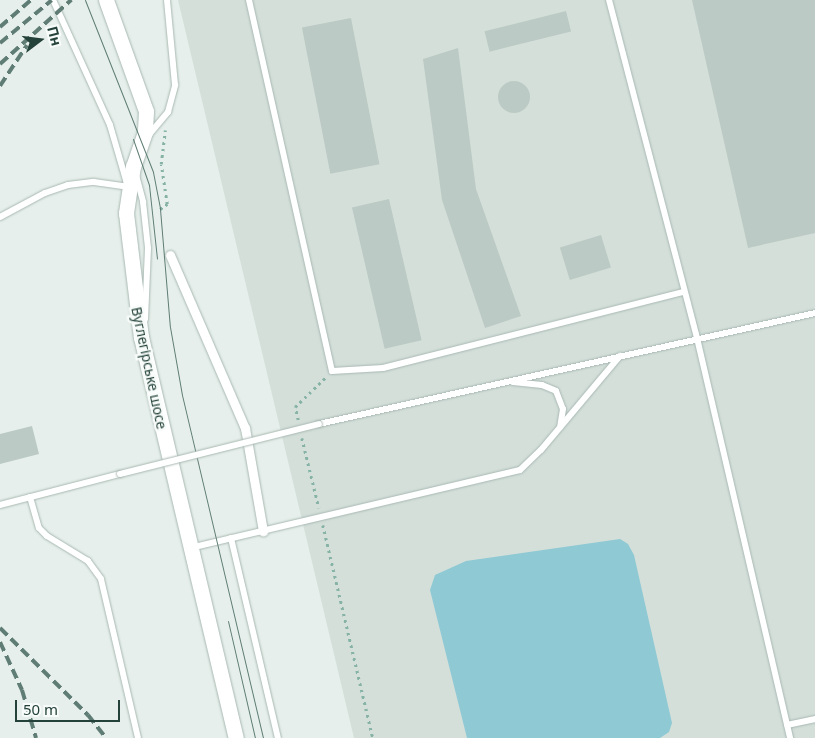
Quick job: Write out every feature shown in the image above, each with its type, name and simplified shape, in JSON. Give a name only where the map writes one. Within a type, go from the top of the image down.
[{"type":"street","name":"Вуглегірське шосе","points":[[106,0],[146,111],[142,142],[128,187],[130,262],[142,337],[236,738]]},
{"type":"street","points":[[170,255],[245,428],[263,531]]},
{"type":"lane","points":[[0,217],[46,193],[68,185],[94,182],[128,187],[110,125],[52,0]]},
{"type":"lane","points":[[142,142],[168,112],[175,84],[167,0]]},
{"type":"lane","points":[[249,0],[332,371],[383,368],[684,292]]},
{"type":"lane","points":[[609,0],[697,338],[790,738]]},
{"type":"lane","points":[[133,166],[143,202],[148,248],[142,337]]},
{"type":"lane","points":[[0,505],[319,424],[815,313]]},
{"type":"lane","points":[[190,548],[507,475],[530,462],[620,356]]},
{"type":"lane","points":[[506,382],[542,385],[556,391],[563,410],[560,428]]},
{"type":"lane","points":[[30,497],[39,528],[47,536],[88,561],[101,579],[138,738]]},
{"type":"lane","points":[[231,538],[278,738]]},
{"type":"lane","points":[[787,725],[815,719]]},
{"type":"path","points":[[160,209],[167,204],[162,164],[168,112]]},
{"type":"path","points":[[299,425],[295,406],[332,371]]},
{"type":"path","points":[[302,434],[374,738]]},
{"type":"shaded area","points":[[178,0],[815,0],[815,738],[354,738]]},
{"type":"water","points":[[620,539],[628,544],[634,555],[672,723],[669,732],[660,738],[467,738],[430,590],[435,575],[466,561]]},
{"type":"building","points":[[692,0],[815,0],[815,233],[748,248]]},
{"type":"building","points":[[566,11],[571,31],[490,52],[484,31]]},
{"type":"building","points":[[351,18],[379,164],[330,174],[302,28]]},
{"type":"building","points":[[458,48],[476,189],[521,316],[485,328],[442,200],[423,59]]},
{"type":"building","points":[[514,81],[526,85],[530,97],[526,109],[514,113],[502,109],[498,97],[502,85]]},
{"type":"building","points":[[389,199],[422,340],[385,349],[352,208]]},
{"type":"building","points":[[601,235],[611,268],[570,280],[560,248]]},
{"type":"building","points":[[32,426],[39,454],[0,464],[0,434]]},
{"type":"tram line","points":[[85,0],[153,172],[160,209],[170,327],[182,395],[263,738]]},
{"type":"tram line","points":[[133,139],[149,185],[157,259]]},
{"type":"tram line","points":[[228,621],[255,738]]},
{"type":"railway","points":[[0,27],[31,0]]},
{"type":"railway","points":[[0,43],[52,0]]},
{"type":"railway","points":[[0,64],[71,0]]},
{"type":"railway","points":[[0,86],[27,45]]},
{"type":"railway","points":[[0,628],[88,715],[106,738]]},
{"type":"railway","points":[[0,642],[22,690],[36,738]]}]
